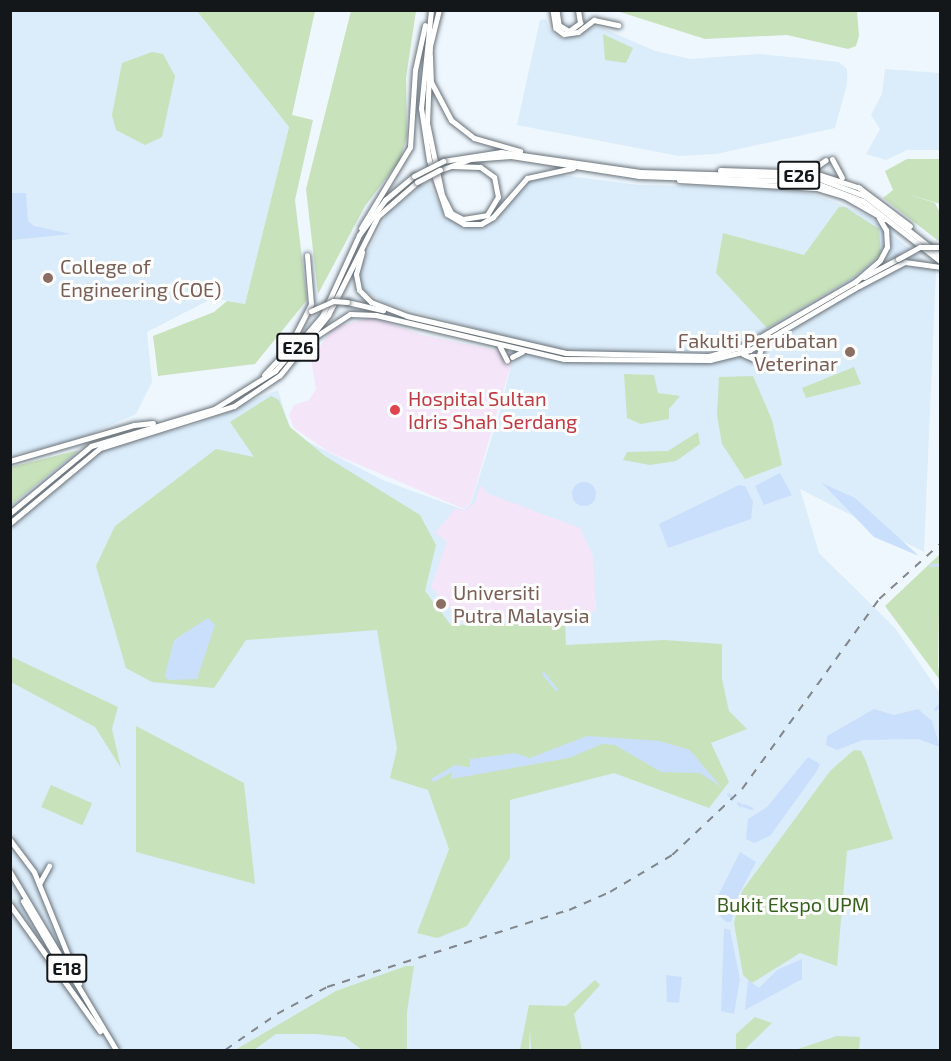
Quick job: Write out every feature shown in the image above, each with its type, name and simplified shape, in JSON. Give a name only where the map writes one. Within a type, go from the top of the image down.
[{"type":"highway","points":[[431,10],[421,108],[429,160],[447,214],[464,224],[481,224],[493,217],[527,177],[577,167]]},
{"type":"highway","points":[[407,316],[371,302],[359,290],[356,274],[362,237],[410,147],[417,53],[431,10]]},
{"type":"highway","points":[[430,46],[431,82],[442,110],[459,128],[484,142],[553,158]]},
{"type":"highway","points":[[430,46],[427,123],[442,195],[452,213],[463,219],[487,215],[498,197],[494,177],[474,166],[442,166]]},
{"type":"highway","name":"E26","points":[[10,512],[91,446],[220,406],[255,385],[309,335],[362,237],[385,200],[416,179],[442,166],[489,152],[707,176]]},
{"type":"highway","name":"E26","points":[[416,179],[442,166],[489,156],[672,178],[814,177],[846,187],[923,240],[940,255]]},
{"type":"highway","points":[[802,172],[829,160],[837,175],[860,188],[923,240]]},
{"type":"highway","points":[[686,173],[802,172],[860,188]]},
{"type":"highway","points":[[672,178],[808,186],[844,196],[901,230]]},
{"type":"highway","name":"E26","points":[[881,210],[901,230],[940,261]]},
{"type":"highway","points":[[857,284],[880,260],[887,246],[886,230],[873,212]]},
{"type":"highway","name":"E26","points":[[10,523],[100,448],[234,406],[280,375],[308,344],[328,315],[362,237]]},
{"type":"highway","points":[[857,284],[920,247],[940,247]]},
{"type":"highway","points":[[306,255],[311,292],[306,316]]},
{"type":"highway","points":[[857,284],[905,262],[940,267]]},
{"type":"highway","points":[[255,385],[288,349],[306,316],[325,303],[347,302],[407,316]]},
{"type":"highway","points":[[308,344],[339,318],[376,315]]},
{"type":"highway","points":[[134,425],[172,422]]},
{"type":"highway","points":[[10,840],[39,884],[84,997]]},
{"type":"highway","points":[[39,884],[49,866]]},
{"type":"highway","name":"E18","points":[[11,876],[114,1050]]},
{"type":"highway","name":"E18","points":[[17,886],[84,1006],[114,1050]]},
{"type":"highway","points":[[10,905],[84,1006]]},
{"type":"main road","points":[[430,46],[439,10]]},
{"type":"main road","points":[[555,10],[559,25],[569,31],[580,23],[578,10]]},
{"type":"main road","points":[[555,10],[554,24],[564,34],[578,32],[594,20],[618,25]]},
{"type":"main road","points":[[407,316],[566,353],[709,356],[747,345],[857,284]]},
{"type":"main road","points":[[376,315],[524,351],[606,362],[710,360],[741,354],[857,284]]},
{"type":"main road","points":[[741,354],[756,358],[764,342]]},
{"type":"main road","points":[[500,346],[510,358],[524,351]]},
{"type":"main road","points":[[10,461],[134,425]]},
{"type":"shaded area","points":[[10,11],[197,11],[289,127],[245,304],[213,298],[147,332],[152,382],[136,414],[74,441],[11,455]]},
{"type":"shaded area","points":[[546,19],[549,29],[563,39],[598,26],[655,51],[690,59],[759,54],[839,62],[847,69],[847,84],[835,128],[716,154],[679,156],[517,125],[540,20]]},
{"type":"shaded area","points":[[885,69],[940,73],[940,150],[907,150],[886,160],[866,154],[880,129],[871,115],[882,94]]},
{"type":"shaded area","name":"Universiti Putra Malaysia","points":[[544,173],[639,185],[763,187],[817,195],[869,216],[936,270],[924,552],[800,489],[819,553],[895,628],[940,693],[940,1050],[11,1050],[11,467],[188,427],[278,390],[291,433],[385,481],[464,510],[471,503],[499,415],[517,340],[387,304],[360,288],[358,272],[388,212],[428,181],[445,216],[472,228],[500,214],[517,189]]},
{"type":"shaded area","name":"Hospital Sultan Idris Shah Serdang","points":[[372,317],[422,335],[514,354],[471,502],[464,509],[329,452],[294,428],[289,415],[294,405],[309,400],[316,389],[311,359],[333,328]]},
{"type":"shaded area","points":[[480,485],[489,494],[580,528],[593,556],[596,609],[590,615],[462,621],[431,587],[447,542],[435,533],[456,508],[464,511],[475,502]]},
{"type":"green space","points":[[197,11],[315,11],[292,115],[313,120],[295,200],[307,300],[255,364],[158,376],[153,336],[214,312],[227,301],[245,304],[289,127]]},
{"type":"green space","points":[[351,11],[416,11],[406,78],[407,136],[400,160],[365,206],[318,294],[306,189]]},
{"type":"green space","points":[[617,11],[857,11],[859,36],[856,46],[848,49],[787,35],[705,39]]},
{"type":"green space","points":[[603,34],[633,48],[626,63],[605,60]]},
{"type":"green space","points":[[152,52],[163,54],[175,76],[162,137],[145,145],[116,130],[112,115],[122,63]]},
{"type":"green space","points":[[907,159],[940,159],[940,204],[905,193],[935,203],[940,213],[940,242],[883,198],[893,190],[885,171]]},
{"type":"green space","points":[[839,207],[845,207],[879,229],[881,254],[854,277],[767,328],[716,273],[723,233],[804,255]]},
{"type":"green space","points":[[854,367],[861,384],[806,398],[802,388]]},
{"type":"green space","points":[[624,374],[654,375],[658,393],[680,396],[669,409],[669,419],[641,424],[627,418]]},
{"type":"green space","points":[[753,376],[772,420],[782,465],[745,479],[722,444],[717,415],[719,377]]},
{"type":"green space","points":[[271,396],[279,400],[290,427],[325,456],[420,515],[436,545],[425,591],[451,625],[565,623],[566,645],[664,640],[722,644],[722,679],[729,711],[747,729],[711,743],[729,782],[709,808],[614,773],[510,800],[510,858],[467,926],[437,938],[417,933],[449,849],[428,790],[390,778],[397,749],[377,630],[246,640],[214,688],[152,682],[126,668],[96,566],[115,526],[216,449],[254,457],[230,422]]},
{"type":"green space","points":[[698,432],[700,444],[676,461],[650,465],[623,460],[627,452],[668,451]]},
{"type":"green space","points":[[79,450],[11,505],[11,467]]},
{"type":"green space","points":[[940,554],[938,665],[940,680],[885,606]]},
{"type":"green space","points":[[10,656],[118,707],[112,729],[121,768],[95,727],[11,682]]},
{"type":"green space","points":[[136,726],[244,783],[255,884],[136,852]]},
{"type":"green space","name":"Bukit Ekspo UPM","points":[[854,750],[861,751],[866,761],[893,839],[847,851],[837,966],[800,953],[752,983],[743,975],[734,923],[742,891],[830,771]]},
{"type":"green space","points":[[51,785],[92,803],[82,825],[41,807]]},
{"type":"green space","points":[[406,966],[414,966],[407,1012],[407,1050],[362,1050],[345,1037],[276,1034],[254,1050],[235,1050],[336,991]]},
{"type":"green space","points":[[595,980],[600,985],[574,1014],[582,1050],[531,1050],[530,1028],[529,1050],[520,1050],[529,1005],[566,1006]]},
{"type":"green space","points":[[755,1017],[772,1023],[744,1050],[736,1050],[736,1034]]},
{"type":"green space","points":[[837,1036],[860,1037],[859,1050],[795,1050]]},
{"type":"water","points":[[10,193],[26,193],[28,221],[34,226],[71,234],[12,240]]},
{"type":"water","points":[[780,473],[792,495],[764,505],[755,486]]},
{"type":"water","points":[[584,482],[589,483],[595,489],[595,499],[589,505],[584,506],[579,505],[573,499],[572,494],[573,489],[579,483]]},
{"type":"water","points":[[822,483],[855,498],[919,556],[874,537]]},
{"type":"water","points":[[739,485],[745,486],[753,502],[751,519],[668,548],[659,524]]},
{"type":"water","points":[[208,618],[215,625],[197,679],[168,680],[165,675],[174,640]]},
{"type":"water","points":[[874,709],[894,715],[918,709],[932,721],[940,747],[918,739],[863,740],[837,750],[826,745],[827,736]]},
{"type":"water","points":[[587,736],[660,741],[690,750],[721,787],[700,773],[661,772],[615,745],[602,744],[569,758],[451,779],[452,772],[434,782],[431,779],[455,765],[470,767],[470,759],[515,753],[530,758]]},
{"type":"water","points":[[808,757],[820,764],[817,771],[770,836],[754,843],[746,839],[748,819],[767,807]]},
{"type":"water","points":[[740,852],[756,862],[738,896],[731,922],[726,922],[716,912],[717,898]]},
{"type":"water","points":[[724,928],[730,930],[740,979],[734,1014],[721,1011]]},
{"type":"water","points":[[802,959],[802,979],[745,1010],[748,980],[759,988],[777,970]]},
{"type":"water","points":[[666,975],[682,977],[679,1003],[667,1002]]},
{"type":"waterway","points":[[930,565],[940,565]]},
{"type":"waterway","points":[[543,673],[556,689]]},
{"type":"waterway","points":[[935,709],[940,704]]},
{"type":"waterway","points":[[728,794],[732,798]]},
{"type":"waterway","points":[[743,805],[751,808]]},
{"type":"railway","points":[[225,1050],[277,1014],[327,987],[569,910],[610,892],[672,855],[742,789],[879,599],[940,544]]},
{"type":"place","name":"College of Engineering (COE)","points":[[48,278]]},
{"type":"place","name":"Fakulti Perubatan Veterinar","points":[[850,352]]},
{"type":"place","name":"Hospital Sultan Idris Shah Serdang","points":[[395,410]]},
{"type":"place","name":"Universiti Putra Malaysia","points":[[441,604]]}]
